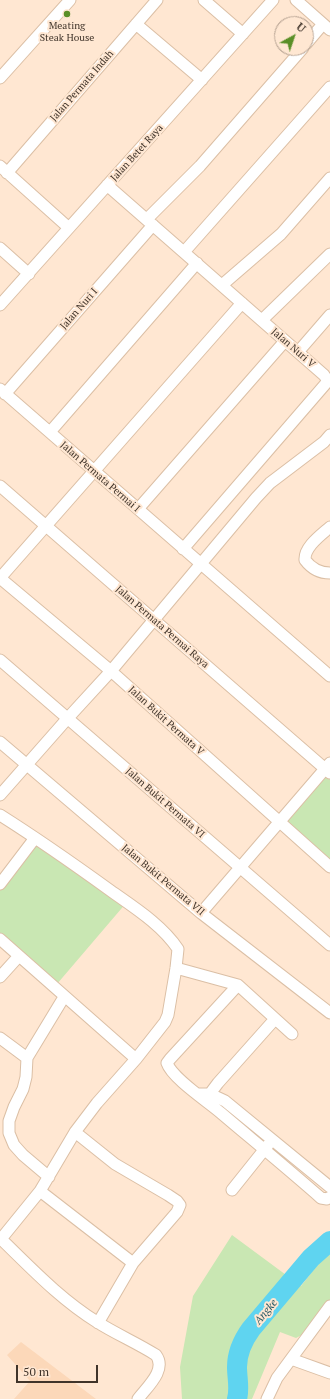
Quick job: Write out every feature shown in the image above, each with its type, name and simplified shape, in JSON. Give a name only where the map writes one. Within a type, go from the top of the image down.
[{"type":"street","points":[[0,78],[70,0]]},
{"type":"street","name":"Jalan Permata Indah","points":[[3,169],[157,0]]},
{"type":"street","points":[[204,0],[243,34]]},
{"type":"street","name":"Jalan Betet Raya","points":[[0,305],[274,0]]},
{"type":"street","points":[[296,0],[327,28],[314,38]]},
{"type":"street","points":[[136,24],[202,80]]},
{"type":"street","name":"Jalan Nuri I","points":[[2,391],[296,56]]},
{"type":"street","points":[[184,252],[330,88]]},
{"type":"street","points":[[3,169],[69,228]]},
{"type":"street","points":[[222,285],[281,234],[330,178]]},
{"type":"street","name":"Jalan Nuri V","points":[[107,185],[324,375],[329,382],[183,549]]},
{"type":"street","points":[[0,248],[29,274]]},
{"type":"street","points":[[262,320],[330,254]]},
{"type":"street","points":[[50,432],[197,263]]},
{"type":"street","points":[[0,578],[242,303]]},
{"type":"street","points":[[298,352],[330,315]]},
{"type":"street","points":[[138,509],[285,341]]},
{"type":"street","name":"Jalan Permata Permai I","points":[[2,391],[330,676]]},
{"type":"street","points":[[0,795],[67,718],[111,671],[260,493],[270,483],[324,442],[330,435]]},
{"type":"street","name":"Jalan Permata Permai Raya","points":[[0,486],[154,620],[328,768]]},
{"type":"street","points":[[330,527],[309,548],[305,556],[305,560],[313,568],[330,573]]},
{"type":"street","name":"Jalan Bukit Permata V","points":[[0,578],[111,671],[330,867]]},
{"type":"street","name":"Jalan Bukit Permata VI","points":[[0,660],[330,945]]},
{"type":"street","name":"Jalan Bukit Permata VII","points":[[0,742],[201,913],[330,1013]]},
{"type":"street","points":[[201,913],[279,822],[328,768]]},
{"type":"street","points":[[0,815],[135,908],[170,937],[178,948],[168,1015],[165,1022],[136,1059],[98,1102],[76,1132],[40,1191],[0,1239],[59,1295],[98,1323],[151,1352],[158,1358],[159,1370],[138,1399]]},
{"type":"street","points":[[0,884],[35,838]]},
{"type":"street","points":[[0,940],[136,1059]]},
{"type":"street","points":[[0,976],[19,956]]},
{"type":"street","points":[[176,968],[238,985],[292,1034]]},
{"type":"street","points":[[238,985],[167,1063],[169,1068],[179,1079],[204,1096],[264,1149],[326,1197]]},
{"type":"street","points":[[49,1177],[23,1155],[14,1145],[10,1133],[9,1121],[23,1089],[28,1058],[64,997]]},
{"type":"street","points":[[204,1096],[218,1083],[275,1019]]},
{"type":"street","points":[[0,1038],[28,1058]]},
{"type":"street","points":[[204,1096],[225,1101],[330,1187]]},
{"type":"street","points":[[76,1132],[114,1164],[168,1195],[180,1205],[177,1212],[133,1263],[98,1323]]},
{"type":"street","points":[[232,1190],[264,1149],[273,1140]]},
{"type":"street","points":[[40,1191],[133,1263]]},
{"type":"street","points":[[267,1399],[277,1378],[330,1306]]},
{"type":"street","points":[[291,1359],[330,1373]]},
{"type":"shaded area","points":[[21,1342],[96,1399],[14,1399],[30,1381],[7,1355]]},
{"type":"green space","points":[[325,768],[330,773],[330,867],[279,822]]},
{"type":"green space","points":[[33,836],[127,902],[57,984],[0,937],[0,884]]},
{"type":"green space","points":[[232,1235],[301,1286],[330,1249],[330,1311],[313,1329],[296,1338],[280,1332],[252,1399],[182,1399],[180,1367],[193,1296]]},
{"type":"waterway","name":"Angke","points":[[237,1399],[237,1362],[239,1352],[245,1338],[311,1258],[330,1241]]},
{"type":"place","name":"Meating Steak House","points":[[67,14]]}]
